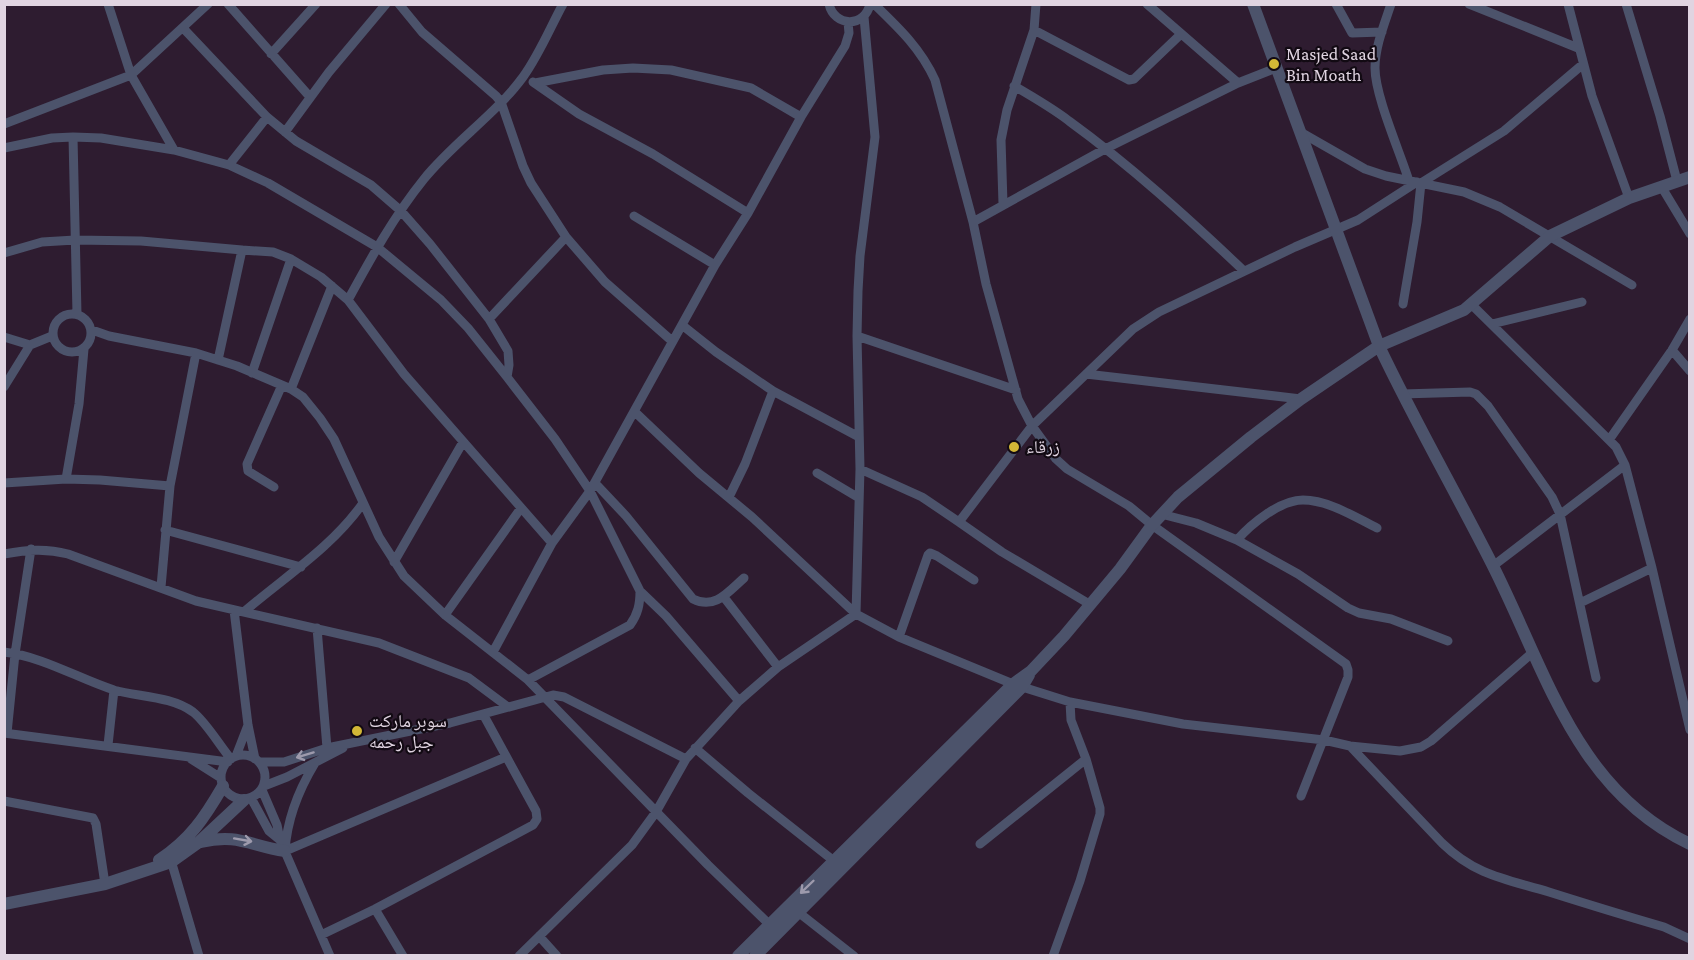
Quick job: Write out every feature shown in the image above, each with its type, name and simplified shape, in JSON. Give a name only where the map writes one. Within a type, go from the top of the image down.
[{"type":"street","points":[[108,4],[131,75],[174,150]]},
{"type":"street","points":[[4,124],[131,75],[208,4]]},
{"type":"street","points":[[228,4],[310,97]]},
{"type":"street","points":[[272,54],[316,4]]},
{"type":"street","points":[[285,132],[310,97],[386,4]]},
{"type":"street","points":[[399,4],[422,32],[490,89],[501,102],[531,183],[566,237],[605,282],[672,341]]},
{"type":"street","points":[[348,300],[377,247],[419,185],[523,77],[563,4]]},
{"type":"street","points":[[829,4],[832,14],[848,22],[864,17],[872,4],[902,31],[927,64],[935,80],[973,222],[986,284],[1016,390],[1032,426],[1056,459],[1067,469],[1129,506],[1152,525],[1346,664],[1348,677],[1301,796]]},
{"type":"street","points":[[1003,204],[1001,140],[1014,86],[1034,30],[1035,4]]},
{"type":"street","points":[[1147,4],[1238,82]]},
{"type":"street","points":[[1253,4],[1379,346],[1493,566],[1532,653],[1568,725],[1592,762],[1615,790],[1652,823],[1689,844]]},
{"type":"street","points":[[1336,4],[1352,33],[1382,32]]},
{"type":"street","points":[[1391,4],[1376,54],[1375,70],[1377,82],[1416,182],[1417,222],[1403,304]]},
{"type":"street","points":[[1468,4],[1578,48]]},
{"type":"street","points":[[1568,4],[1582,65],[1629,198]]},
{"type":"street","points":[[1626,4],[1677,181]]},
{"type":"street","points":[[856,614],[860,469],[857,336],[860,256],[875,138],[864,17]]},
{"type":"street","points":[[493,652],[552,543],[592,487],[715,265],[845,46],[849,33],[848,22]]},
{"type":"street","points":[[183,28],[267,117],[296,141],[371,185],[401,211],[489,319],[508,351],[507,376]]},
{"type":"street","points":[[1034,30],[1129,80],[1134,79],[1181,34]]},
{"type":"street","points":[[959,522],[1032,426],[1133,329],[1159,312],[1358,220],[1416,182],[1504,131],[1582,65]]},
{"type":"street","points":[[535,84],[603,70],[633,68],[671,70],[751,88],[801,117]]},
{"type":"street","points":[[973,222],[1105,149],[1238,82],[1276,68]]},
{"type":"street","points":[[523,77],[579,114],[653,154],[747,213]]},
{"type":"street","points":[[1014,86],[1068,120],[1105,149],[1188,218],[1244,271]]},
{"type":"street","points":[[228,165],[267,117]]},
{"type":"street","points":[[1302,133],[1365,169],[1464,192],[1482,199],[1632,285]]},
{"type":"street","points":[[73,137],[78,314]]},
{"type":"street","points":[[4,148],[52,138],[101,138],[174,150],[228,165],[268,183],[377,247],[441,300],[468,328],[507,376],[592,487],[626,516],[693,599],[702,604],[710,603],[723,596],[744,578]]},
{"type":"street","points":[[738,956],[798,912],[1031,671],[1091,605],[1161,514],[1223,460],[1301,399],[1379,346],[1456,315],[1472,305],[1550,236],[1629,198],[1689,177]]},
{"type":"street","points":[[1661,186],[1689,234]]},
{"type":"street","points":[[634,216],[715,265]]},
{"type":"street","points":[[489,319],[566,237]]},
{"type":"street","points":[[4,253],[42,242],[75,240],[141,242],[273,252],[291,259],[332,286],[348,300],[404,375],[552,543]]},
{"type":"street","points":[[218,360],[243,250]]},
{"type":"street","points":[[252,373],[291,259]]},
{"type":"street","points":[[274,487],[248,471],[247,464],[287,387],[332,286]]},
{"type":"street","points":[[1492,324],[1582,302]]},
{"type":"street","points":[[1472,305],[1616,447],[1625,465],[1652,568],[1687,710],[1689,730]]},
{"type":"street","points":[[68,314],[78,314],[87,320],[92,330],[90,341],[84,349],[74,353],[64,351],[56,345],[52,336],[53,326],[59,318],[68,314]]},
{"type":"street","points":[[1609,440],[1672,350],[1689,319]]},
{"type":"street","points":[[682,325],[716,352],[774,391],[859,437]]},
{"type":"street","points":[[92,330],[109,336],[196,353],[287,387],[303,397],[334,439],[379,537],[404,576],[445,615],[528,680],[656,812],[774,928]]},
{"type":"street","points":[[4,387],[30,345],[52,336]]},
{"type":"street","points":[[857,336],[1016,390]]},
{"type":"street","points":[[4,337],[30,345]]},
{"type":"street","points":[[66,479],[79,404],[84,349]]},
{"type":"street","points":[[1672,350],[1689,371]]},
{"type":"street","points":[[161,587],[170,486],[196,353]]},
{"type":"street","points":[[1086,374],[1301,399]]},
{"type":"street","points":[[729,497],[745,464],[774,391]]},
{"type":"street","points":[[1402,394],[1470,392],[1476,394],[1488,406],[1536,473],[1560,514],[1596,678]]},
{"type":"street","points":[[635,412],[699,473],[729,497],[856,614],[898,636],[1017,686],[1070,702],[1183,724],[1400,751],[1421,747],[1431,741],[1532,653]]},
{"type":"street","points":[[394,562],[463,442]]},
{"type":"street","points":[[1493,566],[1625,465]]},
{"type":"street","points":[[860,469],[922,497],[1002,552],[1091,605]]},
{"type":"street","points":[[816,473],[859,498]]},
{"type":"street","points":[[4,483],[66,479],[170,486]]},
{"type":"street","points":[[592,487],[640,591],[674,625],[738,701]]},
{"type":"street","points":[[1237,540],[1251,524],[1275,509],[1299,500],[1328,506],[1377,528]]},
{"type":"street","points":[[245,611],[301,567],[339,532],[363,502]]},
{"type":"street","points":[[445,615],[521,508]]},
{"type":"street","points":[[1161,514],[1196,523],[1237,540],[1298,574],[1348,608],[1367,615],[1391,619],[1448,641]]},
{"type":"street","points":[[165,530],[301,567]]},
{"type":"street","points":[[31,549],[10,653],[6,733],[108,745],[189,758],[232,759],[242,755],[257,760],[284,762],[327,748],[417,730],[543,696],[564,697],[686,759]]},
{"type":"street","points":[[4,554],[31,549],[68,554],[196,601],[380,643],[476,681],[508,707]]},
{"type":"street","points":[[898,636],[930,553],[974,580]]},
{"type":"street","points":[[1580,603],[1652,568]]},
{"type":"street","points":[[528,680],[630,625],[639,609],[640,591]]},
{"type":"street","points":[[723,596],[778,667]]},
{"type":"street","points":[[234,610],[248,724],[257,760],[265,773],[262,788],[277,825],[282,846],[330,956]]},
{"type":"street","points":[[519,956],[621,858],[643,832],[686,759],[738,701],[778,667],[856,614]]},
{"type":"street","points":[[317,628],[327,748]]},
{"type":"street","points":[[10,653],[54,664],[114,690],[162,700],[193,711],[232,759]]},
{"type":"street","points":[[762,953],[774,928],[834,861],[1017,686]]},
{"type":"street","points":[[108,745],[114,690]]},
{"type":"street","points":[[1053,956],[1100,822],[1100,808],[1086,759],[1071,720],[1070,702]]},
{"type":"street","points":[[321,935],[533,825],[537,819],[536,811],[483,714]]},
{"type":"street","points":[[170,858],[193,833],[210,809],[222,782],[222,772],[232,759],[248,724]]},
{"type":"street","points":[[4,904],[105,884],[170,858],[199,842],[262,788],[315,763],[350,743]]},
{"type":"street","points":[[1350,746],[1442,843],[1468,865],[1499,878],[1664,927],[1689,939]]},
{"type":"street","points":[[695,748],[834,861]]},
{"type":"street","points":[[199,842],[213,839],[240,839],[282,846],[506,757]]},
{"type":"street","points":[[189,758],[222,782],[231,796],[247,799],[282,846]]},
{"type":"street","points":[[980,844],[1086,759]]},
{"type":"street","points":[[282,846],[294,805],[315,763]]},
{"type":"street","points":[[4,801],[93,818],[96,824],[105,884]]},
{"type":"street","points":[[170,858],[199,956]]},
{"type":"street","points":[[375,909],[403,956]]},
{"type":"street","points":[[798,912],[855,956]]},
{"type":"street","points":[[539,936],[557,956]]},
{"type":"place","name":"Masjed Saad Bin Moath","points":[[1274,64]]},
{"type":"place","name":"زرقاء","points":[[1014,447]]},
{"type":"place","name":"سوبر ماركت جبل رحمه","points":[[357,731]]}]
